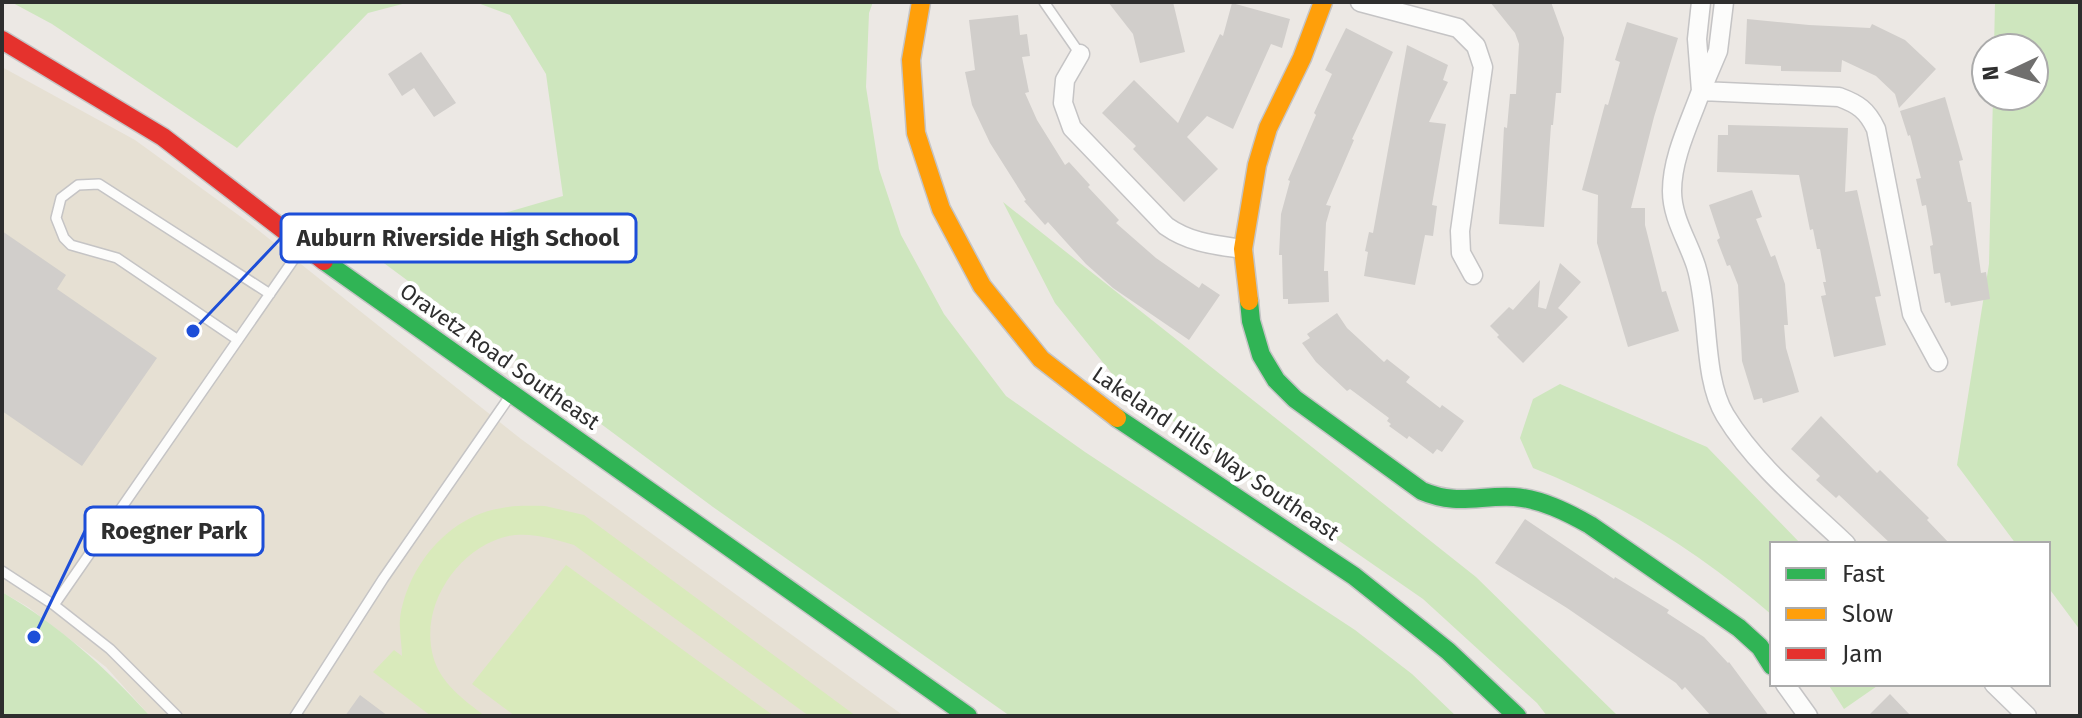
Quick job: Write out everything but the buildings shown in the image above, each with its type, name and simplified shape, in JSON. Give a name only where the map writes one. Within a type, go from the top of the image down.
[{"type":"street","name":"Lakeland Hills Way Southeast","points":[[921,2],[911,60],[916,133],[941,209],[982,286],[1041,359],[1111,414],[1354,576],[1448,651],[1517,716]]},
{"type":"street","points":[[1323,2],[1302,58],[1268,128],[1257,165],[1243,249],[1251,321],[1261,355],[1276,380],[1295,399],[1437,499],[1452,503],[1513,497],[1529,499],[1569,514],[1739,628],[1760,647],[1770,663]]},
{"type":"street","points":[[1360,2],[1458,28],[1476,46],[1483,67],[1460,231],[1461,253],[1473,275]]},
{"type":"street","points":[[1701,2],[1697,39],[1701,91]]},
{"type":"street","points":[[1724,2],[1718,51],[1683,140],[1672,191],[1676,217],[1696,266],[1705,306],[1713,384],[1723,412],[1742,441],[1844,542]]},
{"type":"street","name":"Oravetz Road Southeast","points":[[2,40],[163,137],[303,246],[968,716]]},
{"type":"street","points":[[1080,54],[1065,80],[1063,103],[1072,128],[1166,226],[1201,244],[1243,249]]},
{"type":"street","points":[[1701,91],[1839,97],[1858,104],[1869,114],[1876,129],[1912,314],[1938,362]]},
{"type":"street","points":[[1786,686],[1808,716]]},
{"type":"street","points":[[1996,686],[2027,716]]},
{"type":"lane","points":[[1044,2],[1080,54]]},
{"type":"lane","points":[[238,340],[117,258],[71,245],[58,228],[57,207],[61,198],[78,185],[99,184],[270,294]]},
{"type":"lane","points":[[54,605],[303,246]]},
{"type":"lane","points":[[295,716],[383,579],[512,393]]},
{"type":"lane","points":[[2,571],[54,605],[110,649],[177,716]]},
{"type":"shaded area","points":[[2,67],[135,140],[248,222],[521,439],[904,716],[150,716],[106,667],[28,607],[2,592]]},
{"type":"green space","points":[[11,2],[410,2],[368,13],[237,148],[52,24]]},
{"type":"green space","points":[[475,2],[873,2],[869,13],[866,87],[879,169],[901,235],[944,314],[1006,396],[1085,452],[1355,630],[1412,674],[1456,716],[1010,716],[713,507],[369,252],[563,196],[546,74],[510,15]]},
{"type":"green space","points":[[1995,2],[2080,2],[2080,630],[2050,590],[2050,542],[2015,542],[1957,465],[1989,264],[1993,112],[2050,112],[2050,32],[1994,32]]},
{"type":"green space","points":[[1003,202],[1476,577],[1618,716],[1547,716],[1537,703],[1423,599],[1234,468],[1113,375],[1055,303]]},
{"type":"green space","points":[[1560,384],[1707,447],[1799,542],[1770,542],[1770,613],[1717,571],[1658,531],[1597,497],[1533,468],[1520,438],[1533,399]]},
{"type":"green space","points":[[513,506],[545,506],[584,515],[856,716],[809,716],[574,545],[528,535],[501,538],[469,556],[445,584],[432,619],[430,637],[436,666],[454,690],[485,716],[431,716],[373,672],[394,650],[402,656],[400,619],[404,600],[411,581],[433,547],[464,521],[482,513]]},
{"type":"green space","points":[[566,565],[774,716],[515,716],[472,684]]},
{"type":"green space","points":[[2,592],[81,648],[150,716],[2,716]]},
{"type":"green space","points":[[1829,686],[1877,686],[1844,709]]},
{"type":"traffic: fast","points":[[324,261],[968,716]]},
{"type":"traffic: fast","points":[[1249,301],[1261,355],[1276,380],[1295,399],[1422,491],[1457,499],[1524,498],[1572,515],[1739,628],[1760,647],[1770,663]]},
{"type":"traffic: fast","points":[[1117,418],[1354,576],[1448,651],[1517,716]]},
{"type":"traffic: slow","points":[[921,2],[911,60],[916,133],[941,209],[982,286],[1041,359],[1117,418]]},
{"type":"traffic: slow","points":[[1249,301],[1243,249],[1257,165],[1268,128],[1302,58],[1323,2]]},
{"type":"traffic: jam","points":[[2,40],[163,137],[324,261]]},
{"type":"place","name":"Auburn Riverside High School","points":[[193,331]]},
{"type":"place","name":"Roegner Park","points":[[34,637]]}]
